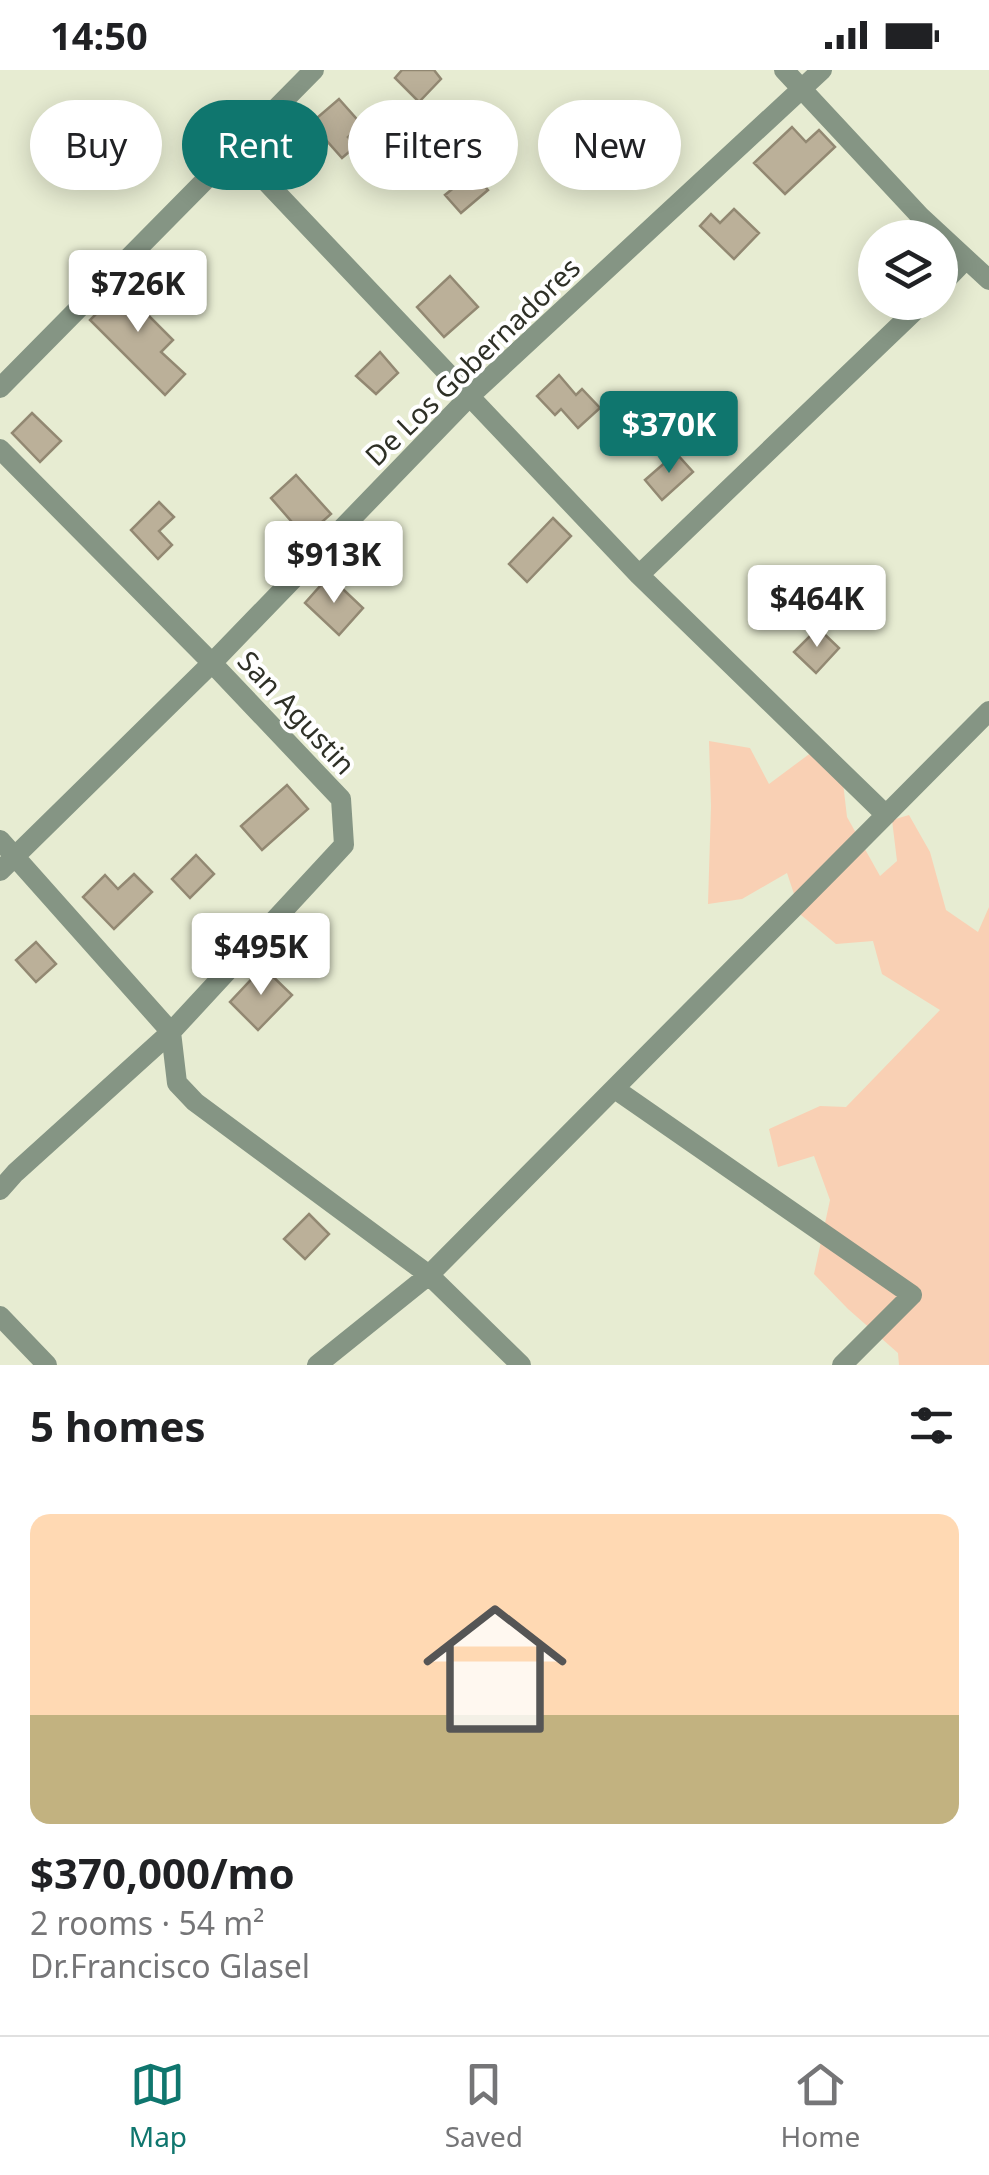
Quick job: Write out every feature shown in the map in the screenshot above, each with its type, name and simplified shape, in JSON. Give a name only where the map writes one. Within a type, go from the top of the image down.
[{"type":"street","points":[[284,100],[314,70]]},
{"type":"street","points":[[784,70],[920,216],[989,280]]},
{"type":"street","name":"De Los Gobernadores","points":[[8,863],[212,663],[471,395],[822,70]]},
{"type":"street","points":[[0,388],[195,190]]},
{"type":"street","points":[[274,190],[639,575],[886,815]]},
{"type":"street","points":[[958,267],[966,259]]},
{"type":"street","points":[[639,575],[905,320]]},
{"type":"street","name":"San Agustin","points":[[0,450],[341,799],[344,845],[171,1032],[0,1190]]},
{"type":"street","points":[[317,1365],[429,1275],[989,711]]},
{"type":"street","points":[[0,840],[8,863],[171,1032],[178,1083],[195,1102],[429,1275],[521,1365]]},
{"type":"street","points":[[615,1090],[912,1295],[842,1365]]},
{"type":"street","points":[[0,1316],[47,1365]]},
{"type":"shaded area","points":[[709,741],[750,748],[769,784],[812,752],[842,774],[847,817],[880,876],[897,861],[892,820],[909,815],[930,852],[946,910],[978,932],[989,907],[989,1365],[899,1365],[898,1353],[814,1274],[830,1200],[814,1156],[778,1167],[769,1129],[820,1106],[846,1107],[940,1010],[882,974],[873,941],[836,944],[801,915],[787,873],[742,899],[708,904]]},
{"type":"building","points":[[402,70],[434,70],[441,79],[417,100],[395,78]]},
{"type":"building","points":[[339,99],[348,109],[348,153],[342,158],[328,142],[328,108]]},
{"type":"building","points":[[792,127],[806,142],[819,130],[835,147],[785,194],[754,163]]},
{"type":"building","points":[[451,190],[488,190],[461,213],[445,195]]},
{"type":"building","points":[[734,209],[759,233],[734,259],[700,226],[711,214],[720,223]]},
{"type":"building","points":[[135,275],[152,292],[139,306],[173,340],[161,352],[185,374],[165,395],[90,320]]},
{"type":"building","points":[[450,276],[478,307],[444,337],[417,307]]},
{"type":"building","points":[[380,352],[398,373],[376,394],[356,376]]},
{"type":"building","points":[[559,375],[576,395],[582,389],[600,408],[578,428],[561,409],[555,415],[537,396]]},
{"type":"building","points":[[32,413],[61,441],[40,462],[12,433]]},
{"type":"building","points":[[676,453],[693,472],[662,500],[645,480]]},
{"type":"building","points":[[296,475],[331,514],[305,537],[271,498]]},
{"type":"building","points":[[159,502],[174,517],[159,531],[172,545],[158,559],[131,530]]},
{"type":"building","points":[[553,518],[571,536],[527,582],[509,564]]},
{"type":"building","points":[[329,576],[363,608],[339,635],[305,603]]},
{"type":"building","points":[[818,628],[839,648],[816,673],[794,652]]},
{"type":"building","points":[[287,785],[308,809],[262,850],[241,826]]},
{"type":"building","points":[[196,855],[214,874],[190,898],[172,879]]},
{"type":"building","points":[[134,874],[152,892],[114,929],[83,897],[105,875],[118,889]]},
{"type":"building","points":[[36,942],[56,964],[36,982],[16,960]]},
{"type":"building","points":[[263,967],[292,995],[258,1030],[230,1002]]},
{"type":"building","points":[[309,1214],[329,1234],[305,1259],[284,1239]]}]
